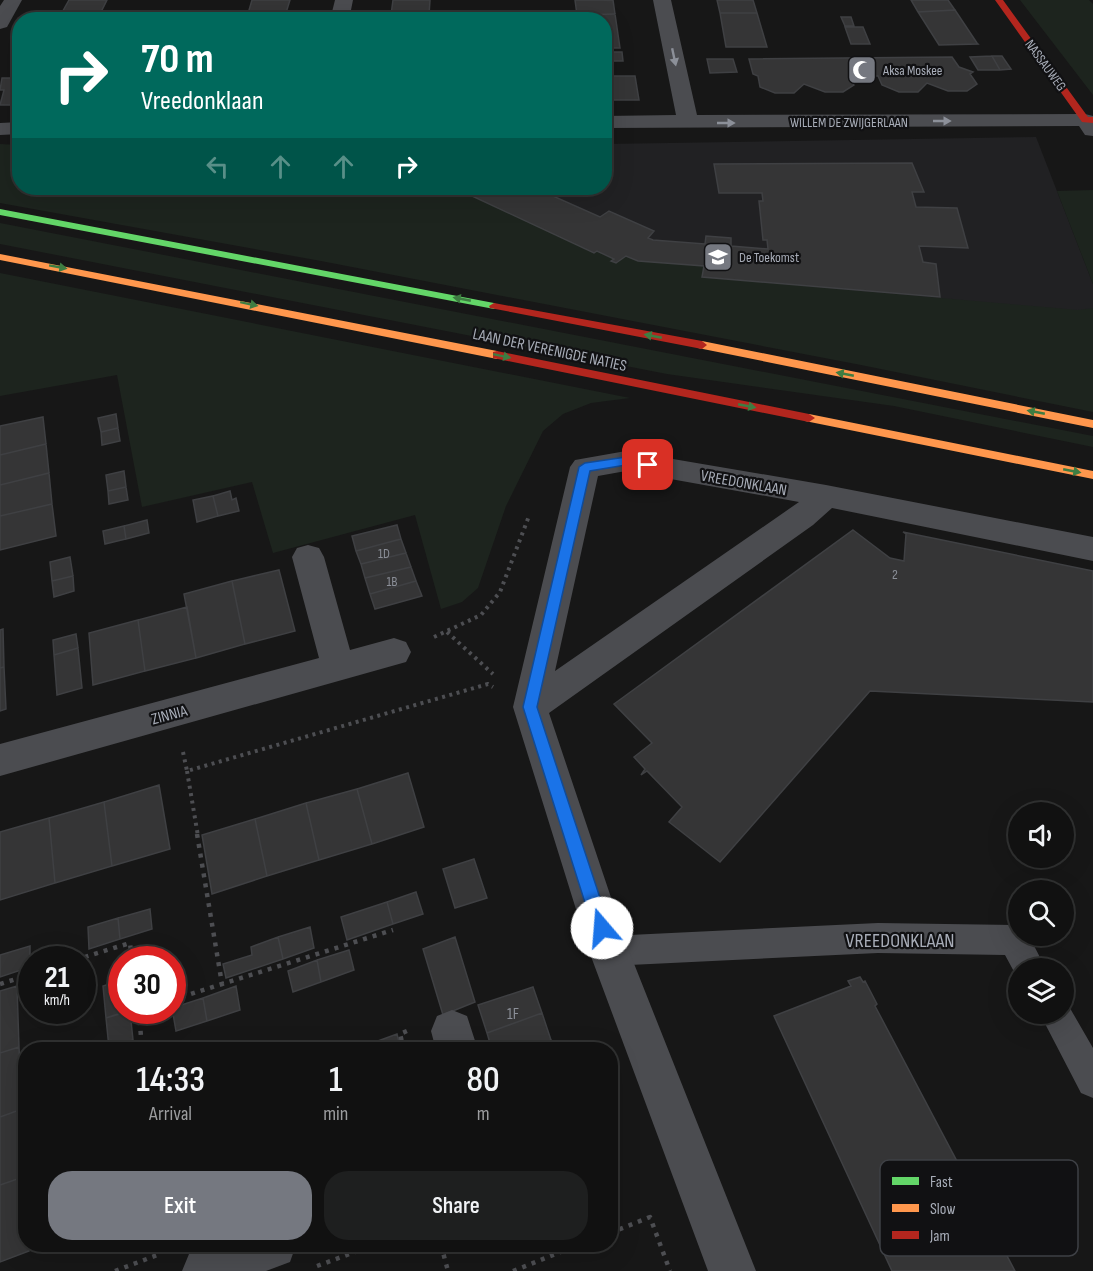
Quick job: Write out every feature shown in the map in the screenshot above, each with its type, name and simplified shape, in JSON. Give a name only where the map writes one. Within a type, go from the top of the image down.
[{"type":"main road","name":"NASSAUWEG","points":[[999,0],[1090,124]]},
{"type":"main road","name":"LAAN DER VERENIGDE NATIES","points":[[0,212],[757,356],[1093,424]]},
{"type":"main road","name":"LAAN DER VERENIGDE NATIES","points":[[0,257],[122,279],[1093,475]]},
{"type":"street","points":[[0,23],[13,0]]},
{"type":"street","points":[[662,0],[688,123]]},
{"type":"street","name":"WILLEM DE ZWIJGERLAAN","points":[[612,123],[1090,124]]},
{"type":"street","name":"VREEDONKLAAN","points":[[530,707],[585,467],[626,461],[826,496],[1093,549]]},
{"type":"street","name":"VREEDONKLAAN","points":[[530,707],[802,517],[826,496]]},
{"type":"street","points":[[308,557],[338,667]]},
{"type":"street","name":"ZINNIA","points":[[0,760],[394,652]]},
{"type":"street","points":[[530,707],[609,951],[732,1271]]},
{"type":"street","points":[[206,1271],[255,1252]]},
{"type":"lane","name":"VREEDONKLAAN","points":[[609,951],[878,938],[1014,940],[1024,958]]},
{"type":"lane","points":[[1062,1024],[1093,1081]]},
{"type":"path","points":[[447,632],[530,707]]},
{"type":"path","points":[[187,771],[488,684],[530,707]]},
{"type":"path","points":[[182,742],[222,984]]},
{"type":"path","points":[[186,996],[393,930]]},
{"type":"path","points":[[0,984],[18,978]]},
{"type":"path","points":[[139,1024],[141,1042]]},
{"type":"path","points":[[618,1230],[651,1217],[669,1271]]},
{"type":"path","points":[[115,1271],[165,1252]]},
{"type":"path","points":[[305,1271],[355,1252]]},
{"type":"path","points":[[443,1252],[448,1271]]},
{"type":"path","points":[[513,1271],[558,1253]]},
{"type":"shaded area","points":[[1020,0],[1089,0],[1093,4],[1093,95]]},
{"type":"shaded area","points":[[1036,137],[1093,284],[1093,338],[643,275],[453,195],[612,195],[612,144]]},
{"type":"shaded area","points":[[0,144],[12,145],[12,195],[470,195],[594,253],[597,251],[614,259],[612,261],[616,263],[626,256],[639,261],[704,266],[703,277],[1078,310],[1093,308],[1093,412],[321,261],[0,203]]},
{"type":"shaded area","points":[[1093,190],[1093,284],[1057,191]]},
{"type":"shaded area","points":[[0,223],[1093,436],[1093,447],[894,406],[667,374],[0,244]]},
{"type":"shaded area","points":[[0,273],[630,398],[591,403],[563,414],[543,431],[506,506],[478,588],[462,602],[441,609],[415,515],[273,553],[252,482],[142,507],[117,375],[0,396]]},
{"type":"building","points":[[69,0],[107,0],[101,12],[62,12]]},
{"type":"building","points":[[252,0],[290,0],[286,12],[248,12]]},
{"type":"building","points":[[393,0],[430,0],[429,12],[391,12]]},
{"type":"building","points":[[575,0],[613,0],[615,14],[612,12],[577,12]]},
{"type":"building","points":[[717,0],[753,0],[757,13],[720,13]]},
{"type":"building","points":[[911,0],[948,0],[955,10],[918,12]]},
{"type":"building","points":[[955,10],[978,44],[939,45],[918,12]]},
{"type":"building","points":[[720,13],[757,13],[767,47],[726,47]]},
{"type":"building","points":[[612,14],[615,14],[620,48],[612,48]]},
{"type":"building","points":[[841,17],[851,17],[854,26],[845,26]]},
{"type":"building","points":[[845,27],[863,27],[870,44],[851,44]]},
{"type":"building","points":[[612,52],[622,52],[623,61],[612,61]]},
{"type":"building","points":[[992,56],[1000,70],[978,70],[970,57]]},
{"type":"building","points":[[992,56],[1002,56],[1011,69],[1000,70]]},
{"type":"building","points":[[952,57],[959,67],[973,72],[970,74],[977,84],[967,91],[948,91],[927,83],[918,92],[899,92],[882,85],[878,76],[850,76],[854,85],[843,92],[825,92],[804,84],[794,93],[775,93],[760,87],[758,76],[753,74],[749,59]]},
{"type":"building","points":[[707,59],[733,59],[737,72],[710,73]]},
{"type":"building","points":[[612,76],[635,76],[639,100],[612,100]]},
{"type":"building","points":[[2,78],[12,78],[12,105],[0,105],[4,90],[0,90]]},
{"type":"building","points":[[912,163],[924,192],[912,192],[916,207],[957,208],[968,248],[919,246],[923,262],[936,264],[940,297],[702,277],[704,266],[638,261],[626,256],[616,263],[611,261],[614,259],[597,251],[594,253],[470,195],[551,195],[600,217],[609,211],[654,231],[648,238],[653,240],[705,244],[706,236],[731,238],[731,246],[768,249],[767,240],[763,240],[759,201],[763,201],[762,193],[719,193],[714,164]]},
{"type":"building","points":[[116,414],[118,428],[101,432],[98,418]]},
{"type":"building","points":[[43,417],[46,444],[0,455],[0,426]]},
{"type":"building","points":[[118,428],[120,441],[102,445],[101,432]]},
{"type":"building","points":[[46,444],[49,473],[0,485],[0,455]]},
{"type":"building","points":[[124,471],[126,487],[108,491],[106,475]]},
{"type":"building","points":[[49,473],[52,504],[0,516],[0,485]]},
{"type":"building","points":[[126,487],[128,500],[109,504],[108,491]]},
{"type":"building","points":[[230,491],[232,500],[236,498],[239,511],[218,516],[213,496]]},
{"type":"building","points":[[213,496],[218,516],[197,522],[193,500]]},
{"type":"building","points":[[52,504],[56,536],[0,550],[0,516]]},
{"type":"building","points":[[147,520],[149,533],[126,539],[124,526]]},
{"type":"building","points":[[397,525],[401,539],[356,551],[352,536]]},
{"type":"building","points":[[124,526],[126,539],[105,544],[103,531]]},
{"type":"building","points":[[853,530],[890,558],[904,561],[906,534],[903,532],[1093,571],[1093,702],[870,691],[720,862],[669,822],[682,807],[647,771],[641,775],[645,769],[634,757],[652,743],[614,704]]},
{"type":"building","points":[[401,539],[406,553],[361,564],[356,551]]},
{"type":"building","points":[[406,553],[411,567],[365,578],[361,564]]},
{"type":"building","points":[[70,557],[73,576],[52,581],[50,562]]},
{"type":"building","points":[[411,567],[416,581],[370,594],[365,578]]},
{"type":"building","points":[[279,570],[295,631],[245,644],[232,581]]},
{"type":"building","points":[[73,576],[74,591],[54,597],[52,581]]},
{"type":"building","points":[[232,581],[245,644],[196,658],[184,594]]},
{"type":"building","points":[[416,581],[422,596],[375,609],[370,594]]},
{"type":"building","points":[[187,607],[196,658],[145,671],[138,620]]},
{"type":"building","points":[[138,620],[145,671],[93,685],[89,633]]},
{"type":"building","points":[[3,629],[4,667],[0,668],[0,630]]},
{"type":"building","points":[[76,634],[78,648],[54,655],[53,640]]},
{"type":"building","points":[[78,648],[82,688],[57,695],[54,655]]},
{"type":"building","points":[[4,667],[6,709],[0,711],[0,668]]},
{"type":"building","points":[[408,773],[424,827],[372,844],[357,789]]},
{"type":"building","points":[[159,785],[170,849],[112,866],[104,802]]},
{"type":"building","points":[[357,789],[372,844],[319,860],[306,803]]},
{"type":"building","points":[[104,802],[112,866],[55,883],[49,818]]},
{"type":"building","points":[[306,803],[319,860],[267,876],[255,819]]},
{"type":"building","points":[[49,818],[55,883],[0,900],[0,832]]},
{"type":"building","points":[[255,819],[267,876],[212,894],[202,835]]},
{"type":"building","points":[[474,859],[487,898],[455,908],[443,869]]},
{"type":"building","points":[[416,892],[423,914],[393,924],[387,902]]},
{"type":"building","points":[[387,902],[393,924],[347,940],[341,917]]},
{"type":"building","points":[[150,909],[152,929],[120,939],[118,918]]},
{"type":"building","points":[[118,918],[120,939],[96,947],[89,946],[88,927]]},
{"type":"building","points":[[310,927],[314,948],[283,959],[278,937]]},
{"type":"building","points":[[278,937],[283,959],[226,978],[223,964],[252,955],[251,947]]},
{"type":"building","points":[[455,937],[475,1002],[443,1015],[423,949]]},
{"type":"building","points":[[18,950],[18,971],[0,977],[0,955]]},
{"type":"building","points":[[349,950],[354,970],[321,982],[317,960]]},
{"type":"building","points":[[317,960],[321,982],[293,992],[288,971]]},
{"type":"building","points":[[860,977],[863,982],[865,981],[877,1004],[875,1006],[956,1160],[880,1160],[880,1245],[774,1016],[851,986],[848,981]]},
{"type":"building","points":[[108,984],[108,1017],[106,1018],[103,986]]},
{"type":"building","points":[[17,986],[18,1047],[0,1053],[0,991]]},
{"type":"building","points":[[236,986],[240,1010],[207,1021],[203,998]]},
{"type":"building","points":[[533,987],[542,1013],[487,1033],[478,1005]]},
{"type":"building","points":[[203,998],[207,1021],[176,1031],[175,1024],[186,1024],[186,1003]]},
{"type":"building","points":[[542,1013],[551,1040],[546,1042],[490,1042],[487,1033]]},
{"type":"building","points":[[108,1017],[108,1024],[131,1024],[133,1040],[108,1042],[106,1018]]},
{"type":"building","points":[[397,1034],[399,1042],[375,1042]]},
{"type":"building","points":[[18,1047],[18,1110],[0,1117],[0,1053]]},
{"type":"building","points":[[18,1110],[18,1179],[0,1185],[0,1117]]},
{"type":"building","points":[[18,1179],[18,1252],[26,1252],[0,1262],[0,1185]]},
{"type":"building","points":[[885,1256],[1007,1256],[1015,1271],[892,1271]]},
{"type":"traffic: fast","points":[[0,212],[494,306]]},
{"type":"traffic: slow","points":[[0,257],[497,355]]},
{"type":"traffic: slow","points":[[702,345],[1093,424]]},
{"type":"traffic: slow","points":[[809,418],[1093,475]]},
{"type":"traffic: jam","points":[[999,0],[1085,120],[1093,120]]},
{"type":"traffic: jam","points":[[494,306],[702,345]]},
{"type":"traffic: jam","points":[[497,355],[809,418]]},
{"type":"place","name":"Aksa Moskee","points":[[862,70]]},
{"type":"place","name":"De Toekomst","points":[[718,257]]},
{"type":"route","points":[[602,928],[530,707],[585,467],[626,461],[648,465]]}]
